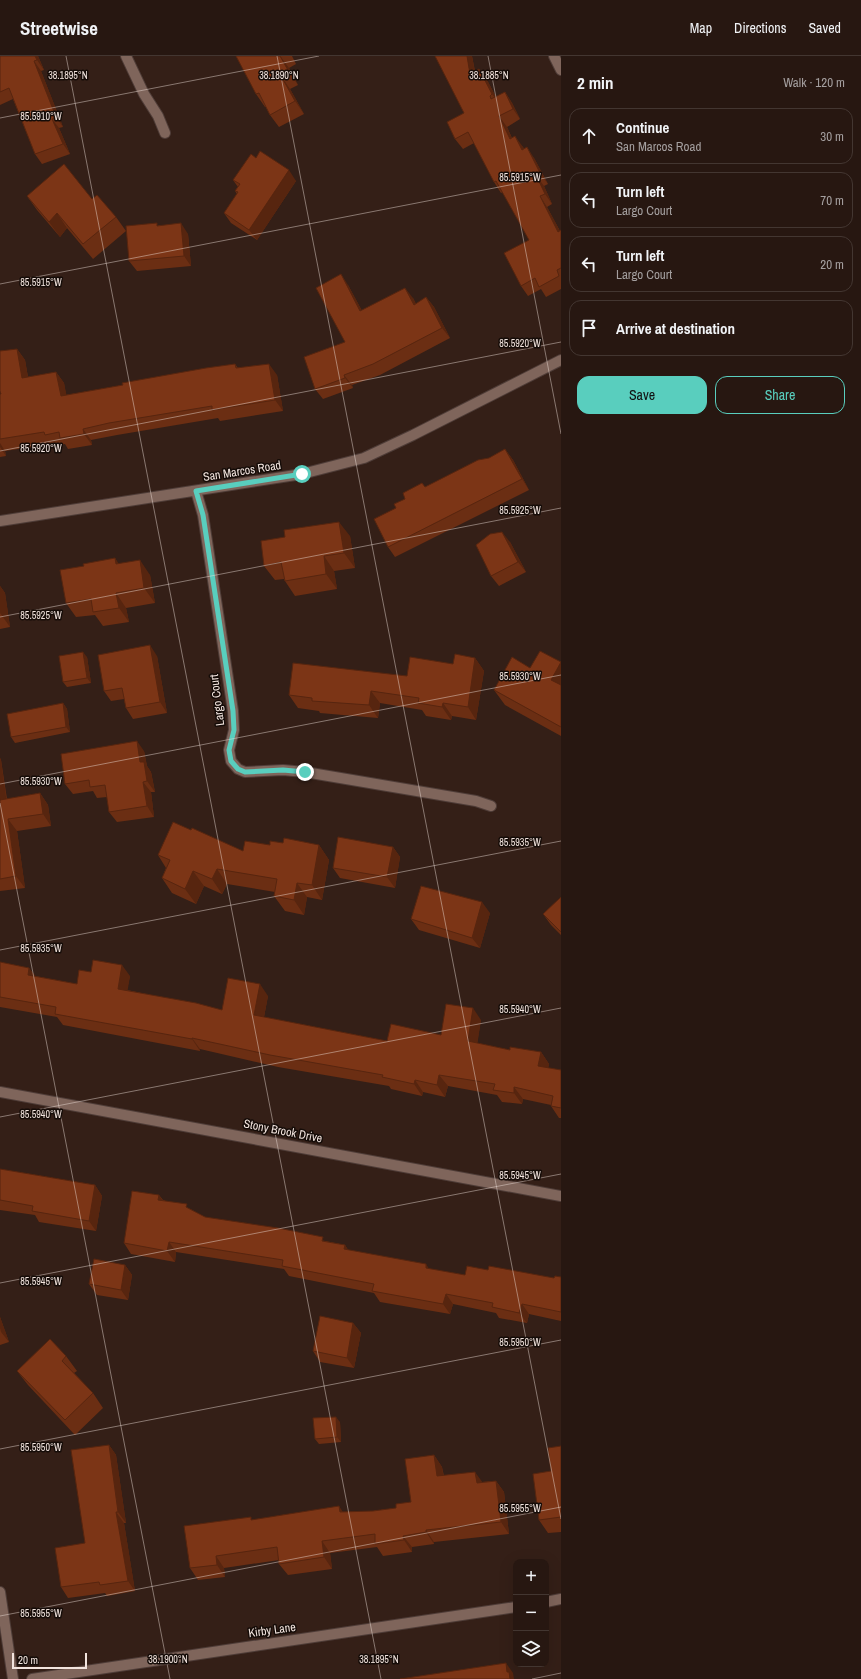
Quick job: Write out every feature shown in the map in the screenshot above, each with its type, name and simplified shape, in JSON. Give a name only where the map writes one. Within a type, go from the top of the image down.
[{"type":"street","points":[[126,56],[144,94],[158,116],[165,133]]},
{"type":"street","points":[[554,56],[561,70]]},
{"type":"street","name":"San Marcos Road","points":[[0,521],[302,474],[364,458],[413,435],[561,360]]},
{"type":"street","name":"Largo Court","points":[[196,491],[203,515],[233,711],[234,730],[229,750],[231,761],[238,769],[245,772],[283,770],[305,772],[476,801],[491,806]]},
{"type":"street","name":"Stony Brook Drive","points":[[0,1092],[561,1196]]},
{"type":"street","points":[[0,1592],[13,1679]]},
{"type":"street","points":[[549,1601],[561,1599]]},
{"type":"street","name":"Kirby Lane","points":[[32,1679],[513,1606]]},
{"type":"building","points":[[0,56],[35,56],[37,60],[34,61],[56,117],[52,119],[63,144],[35,154],[9,88],[0,92]]},
{"type":"building","points":[[236,56],[280,56],[289,72],[281,76],[295,101],[270,115],[259,93],[256,94]]},
{"type":"building","points":[[435,56],[467,56],[470,74],[479,69],[492,94],[490,96],[491,99],[505,92],[513,109],[499,116],[510,139],[515,136],[522,150],[527,147],[540,173],[536,175],[545,194],[540,196],[558,232],[561,230],[561,268],[557,270],[559,276],[539,287],[535,278],[521,286],[504,253],[529,240],[496,181],[494,182],[468,132],[455,139],[447,122],[464,113]]},
{"type":"building","points":[[260,151],[289,170],[249,230],[224,213],[238,192],[235,191],[240,184],[233,180],[251,154],[256,158]]},
{"type":"building","points":[[64,164],[92,199],[97,195],[116,217],[83,244],[57,213],[49,222],[27,196]]},
{"type":"building","points":[[157,223],[157,226],[181,223],[184,256],[129,261],[126,226]]},
{"type":"building","points":[[341,274],[360,311],[405,288],[414,305],[426,297],[442,328],[373,364],[344,375],[345,378],[315,389],[304,357],[345,342],[316,288]]},
{"type":"building","points":[[17,349],[22,378],[56,372],[61,396],[206,368],[235,364],[236,368],[269,364],[275,400],[212,410],[212,406],[109,423],[83,429],[84,434],[60,438],[59,432],[45,435],[44,432],[0,439],[0,351]]},
{"type":"building","points":[[505,449],[522,479],[388,547],[374,519],[396,508],[394,504],[405,499],[403,493],[422,483],[425,487],[478,460],[489,458]]},
{"type":"building","points":[[339,522],[344,553],[324,556],[326,574],[285,581],[281,562],[264,566],[261,541],[285,537],[284,530]]},
{"type":"building","points":[[502,532],[518,562],[491,576],[476,545],[490,534]]},
{"type":"building","points":[[115,558],[116,564],[140,560],[144,588],[116,593],[119,608],[93,612],[91,599],[66,603],[60,570],[84,566],[83,564]]},
{"type":"building","points":[[150,645],[160,702],[126,708],[122,688],[104,691],[98,655]]},
{"type":"building","points":[[540,651],[561,662],[551,680],[561,685],[561,727],[494,690],[512,657],[530,668]]},
{"type":"building","points":[[83,652],[87,678],[63,682],[59,656]]},
{"type":"building","points":[[455,654],[475,658],[468,707],[443,703],[442,707],[418,703],[419,698],[371,691],[369,705],[312,701],[312,698],[289,695],[293,663],[407,676],[410,657],[453,664]]},
{"type":"building","points":[[63,703],[66,727],[11,737],[7,714]]},
{"type":"building","points":[[137,741],[140,762],[144,762],[147,781],[143,782],[147,806],[109,812],[105,785],[90,787],[89,780],[65,784],[61,754]]},
{"type":"building","points":[[40,793],[43,814],[8,819],[16,876],[0,879],[0,800]]},
{"type":"building","points":[[173,822],[191,830],[192,828],[243,851],[245,841],[270,845],[270,841],[283,843],[284,838],[319,845],[312,885],[297,883],[294,900],[274,896],[277,879],[217,869],[212,879],[193,871],[185,889],[162,878],[170,860],[158,855]]},
{"type":"building","points":[[338,837],[393,847],[387,877],[333,868]]},
{"type":"building","points":[[421,886],[482,902],[472,938],[411,919]]},
{"type":"building","points":[[561,897],[561,932],[543,914]]},
{"type":"building","points":[[93,960],[122,965],[118,989],[196,1003],[222,1010],[228,978],[260,984],[254,1015],[387,1041],[391,1024],[441,1035],[446,1004],[473,1008],[468,1041],[510,1050],[510,1047],[541,1052],[538,1066],[561,1070],[561,1108],[551,1106],[553,1096],[514,1087],[514,1093],[493,1090],[495,1084],[439,1075],[437,1085],[415,1080],[414,1084],[382,1077],[383,1075],[270,1055],[192,1038],[55,1014],[56,1007],[0,997],[0,962],[29,968],[28,975],[77,984],[79,970],[91,972]]},
{"type":"building","points":[[0,1169],[95,1185],[89,1221],[32,1211],[33,1206],[0,1200]]},
{"type":"building","points":[[132,1191],[159,1195],[158,1200],[187,1204],[186,1207],[205,1217],[278,1228],[323,1237],[322,1241],[345,1245],[344,1249],[426,1264],[426,1268],[465,1275],[467,1266],[488,1270],[489,1266],[554,1278],[555,1276],[561,1277],[561,1312],[522,1304],[519,1313],[492,1307],[493,1303],[446,1294],[443,1304],[372,1291],[374,1284],[282,1266],[283,1260],[169,1242],[167,1251],[124,1243]]},
{"type":"building","points":[[94,1259],[125,1265],[121,1290],[89,1284]]},
{"type":"building","points":[[320,1316],[353,1323],[347,1358],[313,1351]]},
{"type":"building","points":[[50,1339],[66,1356],[62,1361],[93,1393],[65,1420],[17,1371]]},
{"type":"building","points":[[336,1417],[337,1437],[315,1439],[313,1418]]},
{"type":"building","points":[[109,1445],[118,1512],[116,1512],[128,1581],[100,1585],[99,1582],[61,1587],[55,1548],[85,1543],[71,1450]]},
{"type":"building","points":[[561,1446],[561,1517],[539,1520],[533,1474],[551,1471],[548,1448]]},
{"type":"building","points":[[434,1455],[437,1476],[475,1472],[477,1483],[496,1481],[501,1522],[426,1530],[426,1532],[403,1536],[404,1540],[375,1544],[375,1534],[322,1541],[324,1557],[279,1564],[277,1547],[216,1556],[217,1565],[190,1568],[184,1526],[251,1517],[251,1520],[339,1506],[340,1512],[373,1511],[396,1508],[396,1504],[411,1502],[405,1459]]},
{"type":"building","points":[[506,1663],[507,1672],[509,1672],[510,1679],[400,1679]]},
{"type":"route","points":[[302,474],[196,491],[203,515],[233,711],[234,730],[229,750],[231,761],[238,769],[245,772],[283,770],[305,772]]}]
